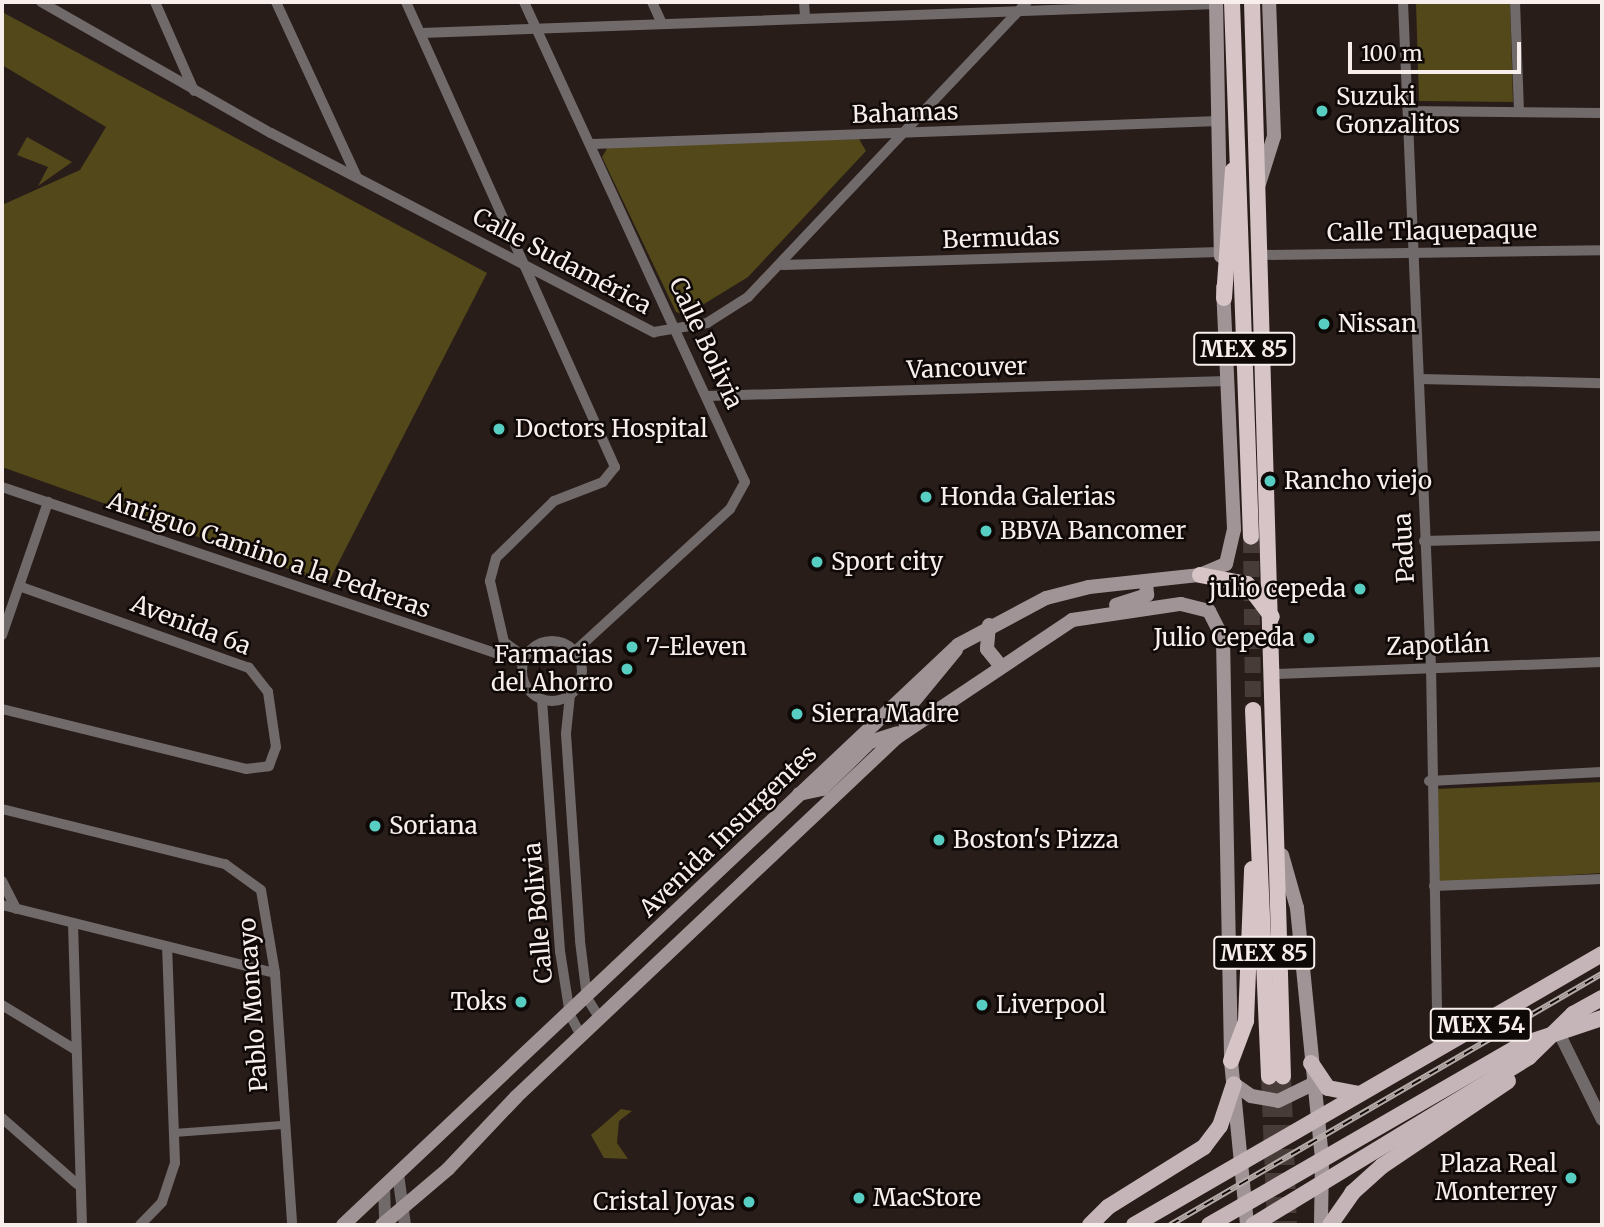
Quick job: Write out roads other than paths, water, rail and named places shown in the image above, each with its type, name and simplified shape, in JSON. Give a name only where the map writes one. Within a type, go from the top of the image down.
[{"type":"highway","name":"MEX 85","points":[[1252,2],[1282,855],[1276,1077],[1258,829],[1253,710]]},
{"type":"highway","name":"MEX 85","points":[[1221,3],[1233,30],[1251,537]]},
{"type":"highway","points":[[1224,298],[1227,192],[1237,162]]},
{"type":"highway","points":[[1200,575],[1247,584],[1275,622]]},
{"type":"highway","points":[[1230,1061],[1246,1021],[1246,912],[1258,829]]},
{"type":"main road","points":[[1259,184],[1274,136],[1269,2]]},
{"type":"main road","points":[[1200,575],[1226,564],[1233,547],[1228,381],[1220,252],[1221,3]]},
{"type":"main road","name":"Avenida Insurgentes","points":[[343,1225],[570,1015],[958,645],[989,625],[1046,598],[1200,575]]},
{"type":"main road","points":[[1095,613],[1147,595],[1146,581]]},
{"type":"main road","name":"Avenida Insurgentes","points":[[384,1224],[905,731],[999,664],[1072,620],[1095,613],[1200,607],[1215,617],[1223,639],[1230,1061]]},
{"type":"main road","points":[[989,625],[987,649],[999,664]]},
{"type":"main road","points":[[799,794],[822,789],[870,742],[905,731],[909,707],[953,661],[958,645]]},
{"type":"main road","name":"MEX 85","points":[[1282,855],[1297,908],[1312,1084],[1322,1160],[1321,1225]]},
{"type":"main road","name":"MEX 54","points":[[1134,1225],[1602,954]]},
{"type":"main road","name":"MEX 54","points":[[1209,1225],[1521,1045],[1562,1038],[1573,1014],[1602,998]]},
{"type":"main road","points":[[1253,1225],[1404,1140],[1562,1038],[1602,1018]]},
{"type":"main road","points":[[1230,1061],[1243,1160],[1247,1225]]},
{"type":"main road","points":[[1311,1063],[1328,1088],[1359,1094]]},
{"type":"main road","points":[[1234,1084],[1251,1096],[1278,1101],[1312,1084]]},
{"type":"main road","points":[[1090,1225],[1204,1146],[1220,1126],[1234,1084]]},
{"type":"main road","points":[[1362,1136],[1404,1140]]},
{"type":"main road","points":[[1330,1225],[1352,1193],[1404,1140]]},
{"type":"street","name":"Calle Sudamérica","points":[[41,2],[194,91],[521,263],[633,326],[677,331],[730,312],[783,265],[1027,2]]},
{"type":"street","points":[[155,2],[194,91]]},
{"type":"street","points":[[276,2],[356,176]]},
{"type":"street","points":[[406,2],[422,33],[521,263],[615,467],[603,482],[554,501],[496,558],[490,581],[504,642],[524,660]]},
{"type":"street","name":"Calle Bolivia","points":[[524,2],[593,144],[707,396],[745,488],[714,525],[575,652]]},
{"type":"street","points":[[652,2],[661,21]]},
{"type":"street","points":[[804,2],[805,17]]},
{"type":"street","name":"Padua","points":[[1404,2],[1420,379],[1423,541],[1431,666],[1429,781],[1438,1050]]},
{"type":"street","points":[[1515,2],[1519,111]]},
{"type":"street","points":[[422,33],[661,21],[1221,3]]},
{"type":"street","points":[[1408,111],[1602,113]]},
{"type":"street","name":"Bahamas","points":[[593,144],[1219,121]]},
{"type":"street","name":"Calle Tlaquepaque","points":[[1262,255],[1413,250],[1602,250]]},
{"type":"street","name":"Bermudas","points":[[783,265],[1220,252]]},
{"type":"street","points":[[1420,379],[1602,383]]},
{"type":"street","name":"Vancouver","points":[[707,396],[1228,381]]},
{"type":"street","name":"Antiguo Camino a la Pedreras","points":[[2,487],[524,660]]},
{"type":"street","points":[[2,635],[48,502]]},
{"type":"street","points":[[1423,541],[1602,536]]},
{"type":"street","name":"Avenida 6a","points":[[2,709],[246,769],[269,766],[276,747],[268,692],[248,668],[19,586]]},
{"type":"street","points":[[550,642],[575,652],[582,672],[570,695],[542,700],[523,680],[524,660],[550,642]]},
{"type":"street","name":"Zapotlán","points":[[1276,674],[1431,666],[1602,662]]},
{"type":"street","name":"Calle Bolivia","points":[[570,695],[566,734],[587,998],[600,1019]]},
{"type":"street","name":"Calle Bolivia","points":[[542,700],[570,1015],[581,1036]]},
{"type":"street","points":[[1429,781],[1602,772]]},
{"type":"street","name":"Pablo Moncayo","points":[[2,809],[237,869],[266,900],[275,973],[282,1125],[292,1225]]},
{"type":"street","points":[[1434,886],[1602,879]]},
{"type":"street","points":[[2,881],[16,909]]},
{"type":"street","points":[[2,905],[275,973]]},
{"type":"street","points":[[73,923],[77,1184],[82,1225]]},
{"type":"street","points":[[140,1225],[169,1190],[174,1133],[167,948]]},
{"type":"street","points":[[2,1005],[76,1050]]},
{"type":"street","points":[[1562,1038],[1602,1120]]},
{"type":"street","points":[[2,1118],[77,1184]]},
{"type":"street","points":[[174,1133],[282,1125]]},
{"type":"street","points":[[398,1174],[405,1225]]},
{"type":"street","points":[[384,1187],[384,1224]]},
{"type":"tunnel","points":[[1251,537],[1253,710]]},
{"type":"tunnel","points":[[1269,1077],[1275,1225]]},
{"type":"tunnel","points":[[1283,1077],[1289,1225]]},
{"type":"railway","points":[[1170,1225],[1602,974]]},
{"type":"place","name":"Suzuki Gonzalitos","points":[[1322,111]]},
{"type":"place","name":"Nissan","points":[[1324,324]]},
{"type":"place","name":"Doctors Hospital","points":[[499,429]]},
{"type":"place","name":"Rancho viejo","points":[[1270,481]]},
{"type":"place","name":"Honda Galerias","points":[[926,497]]},
{"type":"place","name":"BBVA Bancomer","points":[[986,531]]},
{"type":"place","name":"Sport city","points":[[817,562]]},
{"type":"place","name":"julio cepeda","points":[[1360,589]]},
{"type":"place","name":"Julio Cepeda","points":[[1309,638]]},
{"type":"place","name":"7-Eleven","points":[[632,647]]},
{"type":"place","name":"Farmacias del Ahorro","points":[[627,669]]},
{"type":"place","name":"Sierra Madre","points":[[797,714]]},
{"type":"place","name":"Soriana","points":[[375,826]]},
{"type":"place","name":"Boston's Pizza","points":[[939,840]]},
{"type":"place","name":"Toks","points":[[521,1002]]},
{"type":"place","name":"Liverpool","points":[[982,1005]]},
{"type":"place","name":"Plaza Real Monterrey","points":[[1571,1178]]},
{"type":"place","name":"MacStore","points":[[859,1198]]},
{"type":"place","name":"Cristal Joyas","points":[[749,1202]]}]
